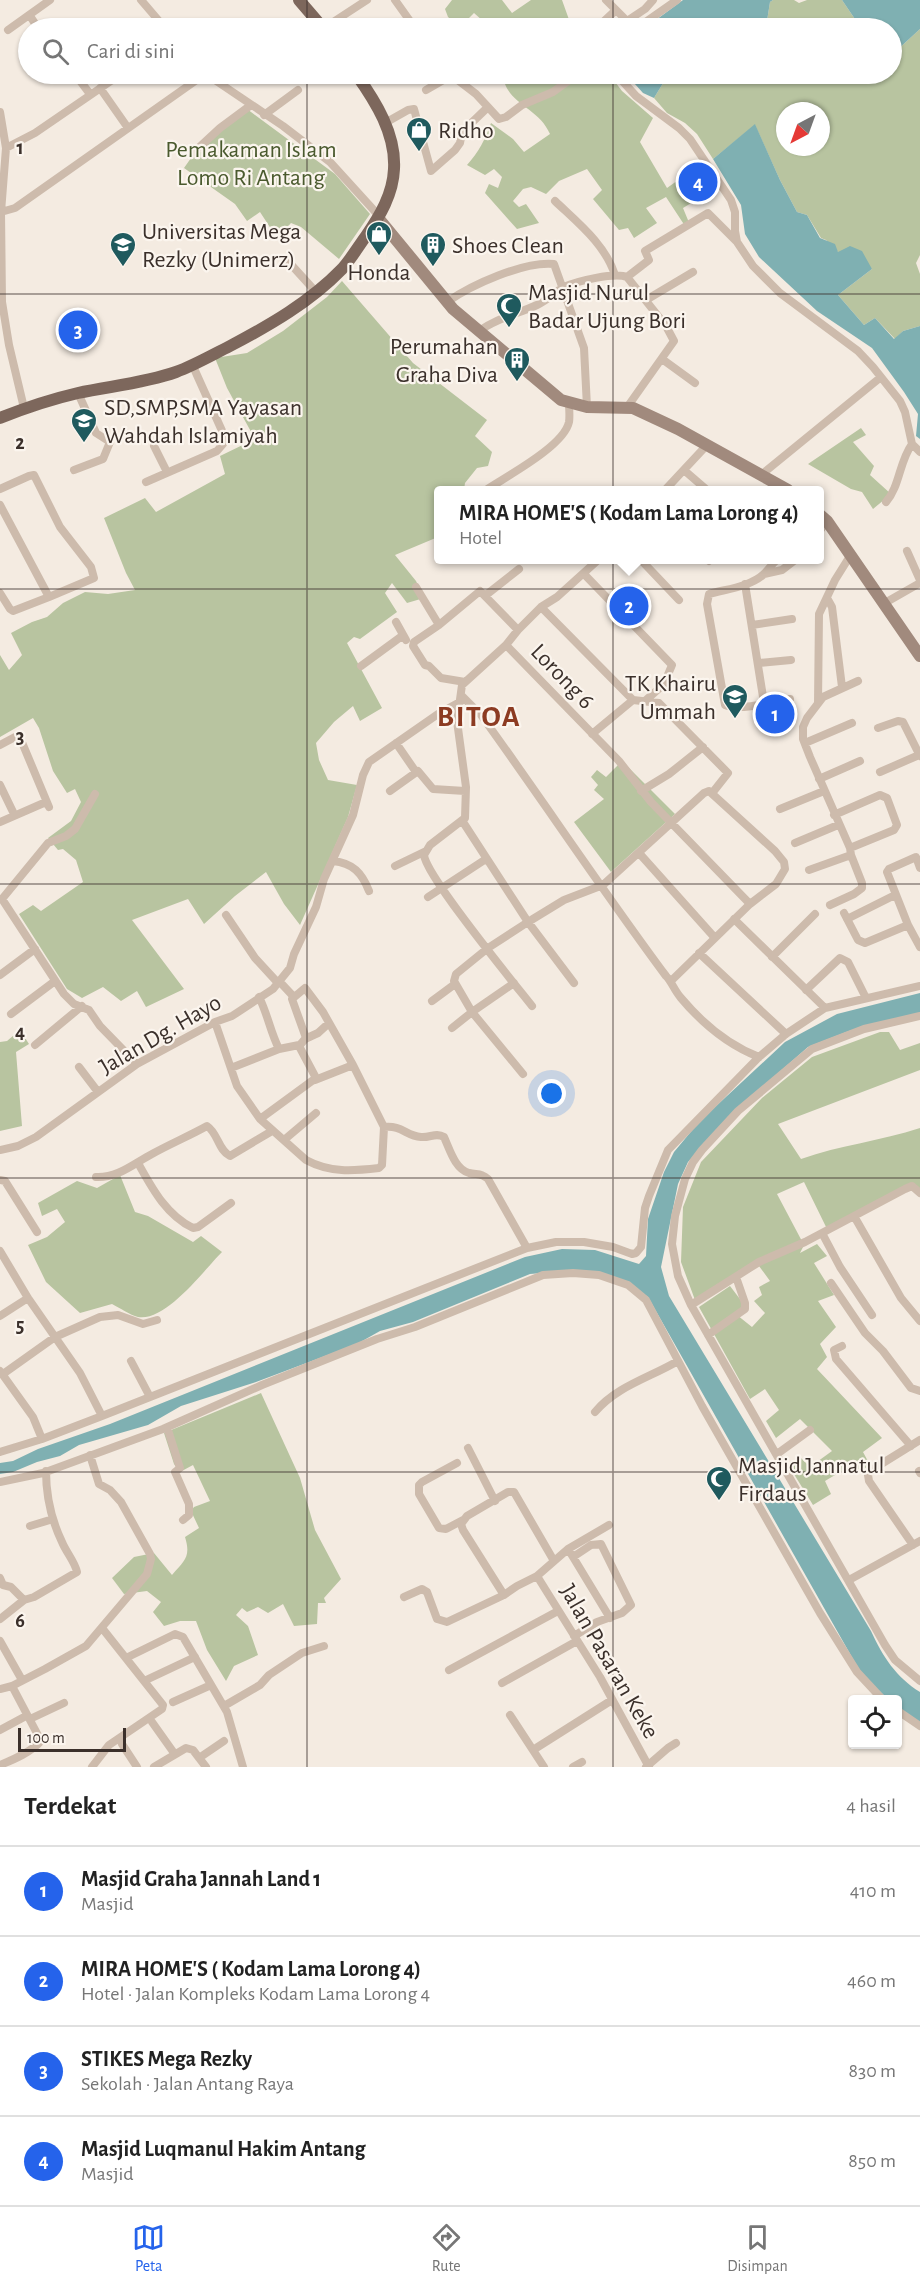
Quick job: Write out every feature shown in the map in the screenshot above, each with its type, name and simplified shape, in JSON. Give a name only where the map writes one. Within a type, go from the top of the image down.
[{"type":"main road","points":[[298,0],[314,18]]},
{"type":"main road","points":[[0,418],[24,408],[78,393],[158,377],[192,364],[261,330],[316,291],[343,268],[379,218],[394,169],[393,154],[385,123],[373,97],[363,84]]},
{"type":"main road","points":[[379,218],[447,302],[553,394],[569,403],[586,407],[628,406],[669,425],[781,486]]},
{"type":"main road","points":[[824,524],[850,556],[920,656]]},
{"type":"street","points":[[27,18],[51,0]]},
{"type":"street","points":[[141,0],[156,18]]},
{"type":"street","points":[[339,18],[368,0]]},
{"type":"street","points":[[395,0],[408,18]]},
{"type":"street","points":[[606,0],[624,18]]},
{"type":"street","points":[[632,18],[653,0]]},
{"type":"street","points":[[651,18],[677,0]]},
{"type":"street","points":[[607,18],[616,10]]},
{"type":"street","points":[[8,30],[18,24]]},
{"type":"street","points":[[82,84],[90,94]]},
{"type":"street","points":[[6,148],[28,137],[106,84]]},
{"type":"street","points":[[1,212],[15,208],[192,84]]},
{"type":"street","points":[[221,84],[283,126],[330,162],[379,218]]},
{"type":"street","points":[[426,90],[438,84]]},
{"type":"street","points":[[465,84],[496,117],[506,117],[522,105],[553,92],[564,84]]},
{"type":"street","points":[[625,84],[636,96],[690,139],[731,200],[735,212],[737,242]]},
{"type":"street","points":[[100,88],[128,128]]},
{"type":"street","points":[[264,115],[298,90]]},
{"type":"street","points":[[192,154],[220,128],[251,105]]},
{"type":"street","points":[[385,123],[414,109],[430,171],[449,156],[460,143],[462,132],[488,107]]},
{"type":"street","points":[[0,113],[6,148],[1,212],[4,318],[24,408]]},
{"type":"street","points":[[555,201],[605,253],[615,275]]},
{"type":"street","points":[[627,277],[648,260],[645,251],[708,213],[737,242],[749,262],[771,285],[858,351],[881,377],[905,412],[912,444],[920,452]]},
{"type":"street","points":[[286,259],[316,291]]},
{"type":"street","points":[[447,302],[493,277],[552,264],[584,348],[586,407]]},
{"type":"street","points":[[646,300],[693,272]]},
{"type":"street","points":[[479,331],[505,315],[526,310],[550,299],[562,288],[615,275],[627,277],[673,338],[673,345],[628,406]]},
{"type":"street","points":[[662,359],[695,383]]},
{"type":"street","points":[[146,482],[217,452],[224,444],[223,433],[192,364]]},
{"type":"street","points":[[761,475],[881,377]]},
{"type":"street","points":[[74,470],[103,459],[110,442],[96,433],[78,393]]},
{"type":"street","points":[[492,486],[538,457],[556,441],[569,422],[569,403]]},
{"type":"street","points":[[886,502],[895,488],[901,465],[912,444]]},
{"type":"street","points":[[669,486],[707,445]]},
{"type":"street","points":[[154,446],[167,472]]},
{"type":"street","points":[[685,471],[702,486]]},
{"type":"street","points":[[0,489],[34,475],[60,527],[93,572],[94,578],[13,610],[0,593]]},
{"type":"street","points":[[0,505],[49,597]]},
{"type":"street","points":[[883,604],[920,581],[907,551]]},
{"type":"street","points":[[818,703],[818,621],[821,608],[850,556]]},
{"type":"street","points":[[574,983],[528,922],[486,859],[464,818],[465,791],[457,721],[462,686],[465,682],[506,645],[541,607],[557,597],[594,564]]},
{"type":"street","points":[[644,564],[679,600]]},
{"type":"street","points":[[764,574],[773,564]]},
{"type":"street","points":[[790,564],[782,570],[764,574],[734,589],[711,593],[708,597],[723,702],[729,707],[790,699]]},
{"type":"street","points":[[486,595],[519,569]]},
{"type":"street","points":[[584,574],[672,664],[664,684],[645,701]]},
{"type":"street","points":[[745,584],[764,703]]},
{"type":"street","points":[[416,588],[439,625]]},
{"type":"street","points":[[413,646],[414,642],[439,625],[480,591],[518,630]]},
{"type":"street","points":[[828,598],[842,687]]},
{"type":"street","points":[[541,607],[633,700],[660,703],[728,773],[713,792]]},
{"type":"street","points":[[752,625],[792,619]]},
{"type":"street","points":[[396,622],[402,636],[413,646],[425,665],[441,678],[465,682]]},
{"type":"street","points":[[361,666],[402,636]]},
{"type":"street","name":"Lorong 6","points":[[506,645],[619,761],[670,822],[750,904]]},
{"type":"street","points":[[759,663],[791,660]]},
{"type":"street","points":[[830,905],[854,894],[862,888],[862,883],[802,732],[804,722],[823,697],[858,681]]},
{"type":"street","points":[[461,699],[481,715],[603,885],[637,937],[666,976],[672,980],[675,991],[684,1002],[721,1037],[759,1057]]},
{"type":"street","name":"Jalan Dg. Hayo","points":[[0,1150],[18,1146],[36,1137],[137,1064],[232,1016],[273,989],[290,968],[294,954],[316,907],[324,879],[353,815],[365,768],[369,762],[461,699]]},
{"type":"street","points":[[592,734],[633,700]]},
{"type":"street","points":[[878,728],[903,722],[920,756],[880,772]]},
{"type":"street","points":[[805,743],[852,723]]},
{"type":"street","points":[[0,745],[15,737],[21,740],[47,805],[14,814],[0,822]]},
{"type":"street","points":[[396,743],[416,772]]},
{"type":"street","points":[[641,790],[669,774],[703,747]]},
{"type":"street","points":[[819,779],[860,761]]},
{"type":"street","points":[[390,791],[416,772],[421,772],[433,789],[465,791]]},
{"type":"street","points":[[0,785],[14,814]]},
{"type":"street","points":[[522,1074],[472,1012],[455,984],[456,974],[488,948],[564,900],[603,885],[706,791],[713,792],[775,851],[784,862],[785,869],[780,878],[672,980]]},
{"type":"street","points":[[780,809],[824,791]]},
{"type":"street","points":[[95,794],[75,829],[66,836],[48,843],[2,899],[69,1000],[89,1010],[100,1026],[137,1064]]},
{"type":"street","points":[[809,870],[894,830],[897,825],[887,798],[880,795],[834,815]]},
{"type":"street","points":[[395,866],[424,852],[464,818]]},
{"type":"street","points":[[795,843],[838,825]]},
{"type":"street","points":[[424,852],[427,866],[532,1006]]},
{"type":"street","points":[[639,853],[715,938]]},
{"type":"street","points":[[920,868],[918,856],[888,871],[895,895],[920,947]]},
{"type":"street","points":[[428,897],[486,859]]},
{"type":"street","points":[[333,861],[346,862],[363,875],[369,891]]},
{"type":"street","points":[[895,895],[845,916],[858,940],[865,944],[908,925]]},
{"type":"street","points":[[772,957],[815,914]]},
{"type":"street","points":[[226,915],[255,958],[293,996]]},
{"type":"street","points":[[734,920],[825,1008]]},
{"type":"street","points":[[0,975],[34,949]]},
{"type":"street","points":[[699,953],[786,1034]]},
{"type":"street","points":[[806,990],[840,958],[848,962],[866,998]]},
{"type":"street","points":[[11,1014],[55,981]]},
{"type":"street","points":[[452,1028],[514,983]]},
{"type":"street","points":[[432,1001],[455,984]]},
{"type":"street","points":[[0,1452],[102,1416],[526,1248],[556,1242],[584,1242],[613,1247],[632,1254],[636,1253],[641,1247],[645,1208],[668,1150],[759,1057],[786,1034],[825,1008],[920,986]]},
{"type":"street","points":[[215,1023],[237,1086],[260,1119],[272,1131],[313,1164],[331,1170],[359,1171],[381,1167],[384,1127],[353,1065],[329,1023],[305,988],[293,996]]},
{"type":"street","points":[[293,996],[302,1042],[316,1076],[315,1080]]},
{"type":"street","points":[[259,998],[270,1019],[269,1027],[279,1048]]},
{"type":"street","points":[[35,1045],[82,1006]]},
{"type":"street","points":[[920,1016],[864,1029],[812,1049],[738,1112],[693,1162],[685,1179],[675,1216],[672,1244],[678,1276],[708,1335],[890,1653],[920,1681]]},
{"type":"street","points":[[231,1068],[279,1048],[302,1042],[318,1033],[329,1023]]},
{"type":"street","points":[[260,1119],[315,1080],[353,1065]]},
{"type":"street","points":[[79,1067],[98,1092]]},
{"type":"street","points":[[284,1140],[316,1113]]},
{"type":"street","points":[[96,1177],[110,1176],[207,1126],[212,1129],[225,1154],[230,1156],[272,1131]]},
{"type":"street","points":[[384,1127],[396,1126],[420,1137],[440,1135],[444,1137],[460,1168],[468,1173],[483,1175],[488,1179],[526,1248]]},
{"type":"street","points":[[138,1163],[155,1193],[167,1208],[189,1226],[198,1227],[231,1203]]},
{"type":"street","points":[[0,1180],[4,1180],[37,1233]]},
{"type":"street","points":[[691,1305],[759,1262],[822,1233],[905,1189],[912,1186],[920,1193]]},
{"type":"street","points":[[854,1216],[901,1298],[920,1321]]},
{"type":"street","points":[[822,1233],[840,1267],[872,1315]]},
{"type":"street","points":[[0,1251],[28,1298],[80,1373],[102,1416]]},
{"type":"street","points":[[0,1482],[46,1471],[167,1427],[262,1385],[543,1275],[593,1274],[628,1286],[646,1300],[678,1361],[840,1647],[857,1672],[878,1695]]},
{"type":"street","points":[[708,1335],[745,1309],[746,1303],[736,1277]]},
{"type":"street","points":[[831,1283],[865,1333],[883,1351],[911,1388],[920,1391]]},
{"type":"street","points":[[0,1316],[28,1298]]},
{"type":"street","points":[[42,1439],[33,1417],[1,1373],[55,1337],[92,1320],[110,1315],[143,1324],[157,1320]]},
{"type":"street","points":[[842,1346],[834,1350],[836,1359],[911,1446]]},
{"type":"street","points":[[130,1361],[150,1397]]},
{"type":"street","points":[[595,1412],[622,1388],[678,1361]]},
{"type":"street","points":[[167,1427],[180,1468],[176,1472],[190,1508],[189,1515],[183,1520]]},
{"type":"street","points":[[777,1454],[810,1430]]},
{"type":"street","points":[[849,1580],[917,1543],[869,1481],[868,1475],[870,1471],[920,1440]]},
{"type":"street","points":[[468,1448],[495,1500]]},
{"type":"street","points":[[0,1689],[12,1686],[72,1656],[86,1646],[147,1574],[151,1559],[137,1528],[121,1502],[110,1490],[99,1484],[90,1455]]},
{"type":"street","points":[[457,1462],[419,1485],[419,1494],[440,1528],[446,1529],[463,1520],[508,1492],[516,1494],[554,1561]]},
{"type":"street","points":[[0,1618],[24,1600],[34,1597],[77,1572],[53,1519],[46,1496],[46,1471]]},
{"type":"street","points":[[30,1526],[53,1519]]},
{"type":"street","points":[[463,1520],[461,1524],[463,1530],[504,1595]]},
{"type":"street","points":[[570,1553],[609,1525]]},
{"type":"street","points":[[404,1597],[422,1589],[427,1592],[437,1619],[447,1622],[504,1595],[537,1576],[554,1561],[570,1553],[601,1544],[631,1605],[622,1613],[597,1622],[502,1683]]},
{"type":"street","points":[[570,1553],[610,1618]]},
{"type":"street","name":"Jalan Pasaran Keke","points":[[537,1576],[612,1700],[648,1767]]},
{"type":"street","points":[[0,1578],[3,1586],[10,1587],[24,1600]]},
{"type":"street","points":[[449,1670],[558,1611]]},
{"type":"street","points":[[92,1767],[109,1745],[162,1709],[163,1705],[102,1628]]},
{"type":"street","points":[[126,1658],[175,1634],[183,1637],[224,1706],[243,1767]]},
{"type":"street","points":[[0,1641],[22,1680]]},
{"type":"street","points":[[224,1706],[260,1684],[269,1675],[302,1653],[324,1646]]},
{"type":"street","points":[[144,1681],[195,1657]]},
{"type":"street","points":[[173,1702],[211,1685]]},
{"type":"street","points":[[0,1765],[26,1754],[30,1748],[41,1743],[12,1686]]},
{"type":"street","points":[[533,1750],[612,1700]]},
{"type":"street","points":[[0,1730],[64,1703]]},
{"type":"street","points":[[902,1714],[920,1726]]},
{"type":"street","points":[[510,1715],[544,1767]]},
{"type":"street","points":[[152,1722],[174,1753]]},
{"type":"street","points":[[199,1758],[224,1741]]},
{"type":"street","points":[[648,1767],[676,1743]]},
{"type":"street","points":[[122,1744],[137,1767]]},
{"type":"street","points":[[153,1767],[183,1748],[189,1748],[206,1767]]},
{"type":"street","points":[[573,1767],[582,1762]]},
{"type":"green space","points":[[452,0],[502,0],[512,13],[531,0],[562,0],[568,18],[480,18],[474,13],[469,18],[449,18],[445,9]]},
{"type":"green space","points":[[773,0],[794,0],[799,3],[807,0],[842,0],[854,18],[767,18],[770,2]]},
{"type":"green space","points":[[920,29],[920,255],[916,263],[920,274],[920,326],[903,331],[895,339],[875,318],[864,325],[838,295],[872,269],[838,252],[821,238],[807,215],[797,212],[755,125],[713,159],[697,134],[685,123],[667,113],[654,98],[663,84],[902,84],[902,46]]},
{"type":"green space","points":[[505,84],[617,84],[653,118],[640,142],[667,188],[688,173],[701,197],[683,208],[690,225],[685,226],[666,197],[646,208],[657,223],[634,238],[628,228],[619,230],[593,199],[602,190],[587,169],[559,181],[546,194],[531,187],[523,189],[513,201],[519,207],[526,204],[539,223],[517,229],[485,193],[489,184],[498,188],[502,177],[494,169],[485,175],[467,165],[481,145],[491,123],[513,139],[524,152],[550,134],[540,119],[509,91]]},
{"type":"green space","name":"Pemakaman Islam Lomo Ri Antang","points":[[247,109],[335,174],[370,214],[339,259],[301,227],[291,223],[277,238],[260,212],[247,221],[235,204],[184,168],[191,158],[204,150],[204,141]]},
{"type":"green space","points":[[342,281],[413,363],[487,420],[475,436],[492,452],[488,466],[477,468],[465,486],[434,486],[434,539],[395,555],[416,581],[424,598],[407,603],[392,583],[385,593],[397,612],[360,639],[354,637],[347,643],[382,708],[360,721],[353,706],[334,722],[316,743],[319,760],[328,780],[357,785],[348,817],[300,925],[284,904],[266,872],[204,924],[188,899],[132,920],[184,989],[146,1007],[137,991],[121,1001],[103,987],[82,998],[67,989],[19,914],[33,905],[41,911],[83,882],[76,860],[63,849],[58,850],[48,838],[71,821],[81,802],[75,789],[67,793],[53,771],[39,728],[33,718],[0,737],[0,655],[9,670],[22,655],[11,633],[47,617],[63,603],[85,592],[108,594],[135,590],[104,518],[145,498],[156,512],[225,474],[220,456],[255,439],[227,388],[215,358],[247,353],[283,331],[327,297]]},
{"type":"green space","points":[[861,428],[866,435],[853,442],[874,466],[870,475],[891,494],[873,509],[862,492],[851,489],[808,464]]},
{"type":"green space","points":[[622,761],[675,814],[611,872],[574,822],[604,799],[594,790],[598,785],[591,777],[597,770],[606,777]]},
{"type":"green space","points":[[20,1030],[29,1044],[16,1052],[22,1126],[0,1131],[0,1042],[7,1041]]},
{"type":"green space","points":[[880,1032],[889,1032],[900,1050],[920,1043],[920,1070],[778,1124],[801,1159],[920,1128],[920,1193],[911,1187],[829,1233],[804,1182],[777,1194],[804,1245],[800,1253],[817,1244],[827,1256],[814,1263],[834,1295],[818,1301],[836,1327],[820,1344],[827,1357],[817,1369],[882,1438],[863,1452],[870,1465],[859,1472],[850,1466],[825,1481],[831,1494],[813,1505],[789,1466],[801,1458],[810,1467],[832,1451],[800,1419],[776,1438],[766,1421],[779,1410],[765,1389],[750,1399],[699,1307],[730,1286],[746,1307],[737,1315],[752,1327],[765,1313],[754,1301],[762,1295],[759,1287],[770,1281],[759,1266],[695,1300],[681,1262],[683,1207],[701,1162],[762,1098],[812,1057]]},
{"type":"green space","points":[[120,1175],[135,1212],[148,1216],[193,1242],[201,1236],[222,1252],[184,1293],[160,1311],[149,1316],[138,1317],[112,1304],[80,1313],[46,1282],[28,1245],[47,1237],[65,1222],[57,1209],[42,1216],[38,1203],[77,1181],[97,1188]]},
{"type":"green space","points":[[261,1393],[300,1478],[315,1530],[341,1579],[324,1598],[326,1603],[318,1603],[317,1624],[294,1626],[283,1604],[268,1613],[258,1607],[247,1612],[242,1608],[236,1615],[248,1626],[258,1655],[234,1666],[226,1681],[207,1650],[196,1621],[180,1621],[164,1626],[153,1612],[161,1602],[147,1591],[124,1594],[112,1578],[134,1557],[154,1553],[172,1575],[186,1558],[185,1537],[199,1528],[191,1511],[194,1507],[210,1501],[193,1465],[180,1472],[174,1464],[164,1433]]},
{"type":"water","points":[[683,0],[773,0],[770,2],[767,18],[659,18]]},
{"type":"water","points":[[842,0],[920,0],[920,29],[902,46],[902,18],[854,18]]},
{"type":"water","points":[[635,84],[663,84],[654,98],[643,93]]},
{"type":"water","points":[[755,124],[797,212],[807,215],[820,238],[835,244],[838,252],[850,246],[862,251],[872,269],[838,295],[864,325],[875,318],[894,339],[903,331],[920,326],[920,439],[916,436],[918,414],[872,348],[817,311],[759,257],[745,234],[741,205],[713,159]]},
{"type":"water","points":[[920,993],[920,1013],[849,1031],[808,1047],[735,1111],[688,1162],[678,1184],[661,1267],[669,1296],[871,1631],[885,1658],[904,1680],[920,1692],[920,1723],[902,1711],[902,1695],[884,1695],[862,1675],[648,1297],[625,1282],[565,1271],[530,1274],[413,1322],[380,1331],[357,1344],[253,1383],[181,1406],[148,1425],[79,1445],[60,1456],[13,1472],[0,1474],[0,1463],[13,1461],[38,1449],[110,1424],[525,1257],[562,1249],[595,1250],[639,1264],[646,1256],[648,1219],[664,1172],[674,1152],[699,1122],[785,1042],[837,1014]]},
{"type":"place","name":"Ridho","points":[[419,153]]},
{"type":"place","name":"Masjid Luqmanul Hakim Antang","points":[[698,182]]},
{"type":"place","name":"Honda","points":[[379,257]]},
{"type":"place","name":"Universitas Mega Rezky (Unimerz)","points":[[123,268]]},
{"type":"place","name":"Shoes Clean","points":[[433,268]]},
{"type":"place","name":"Masjid Nurul Badar Ujung Bori","points":[[509,329]]},
{"type":"place","name":"STIKES Mega Rezky","points":[[78,330]]},
{"type":"place","name":"Perumahan Graha Diva","points":[[517,383]]},
{"type":"place","name":"SD,SMP,SMA Yayasan Wahdah Islamiyah","points":[[84,444]]},
{"type":"place","name":"MIRA HOME'S ( Kodam Lama Lorong 4)","points":[[629,606]]},
{"type":"place","name":"Masjid Graha Jannah Land 1","points":[[775,714]]},
{"type":"place","name":"TK Khairu Ummah","points":[[735,720]]},
{"type":"place","name":"Masjid Jannatul Firdaus","points":[[719,1502]]},
{"type":"district","name":"BITOA","points":[[479,716]]}]
